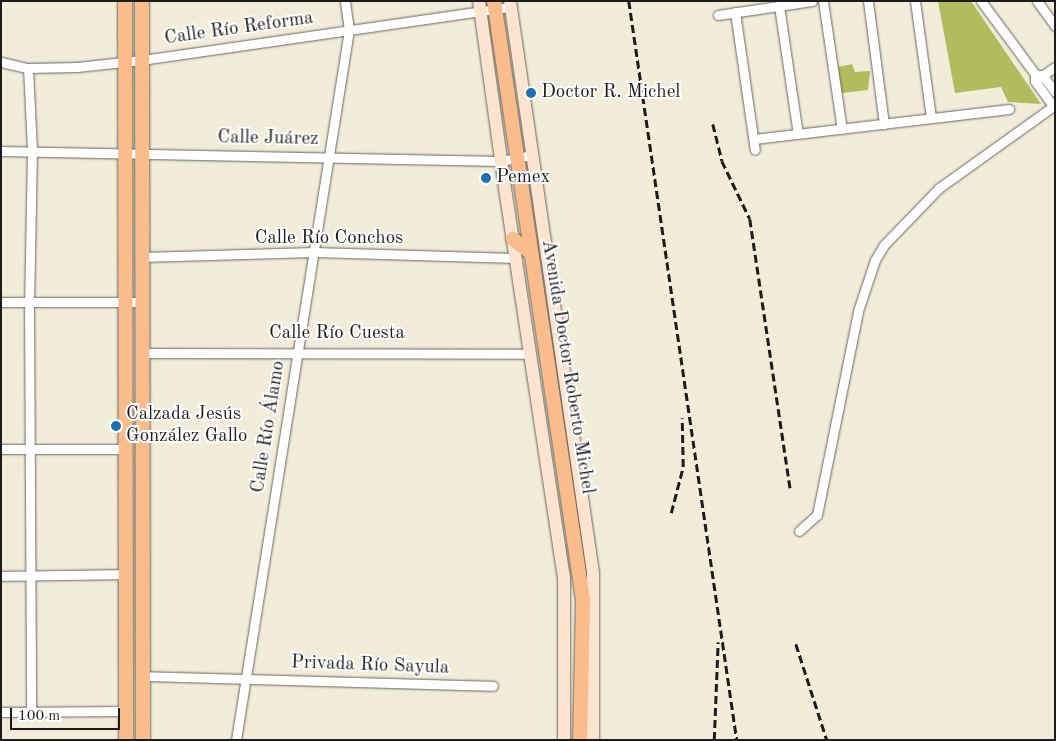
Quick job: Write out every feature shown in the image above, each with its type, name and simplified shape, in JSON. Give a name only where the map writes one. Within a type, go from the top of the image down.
[{"type":"main road","points":[[125,1],[126,740]]},
{"type":"main road","points":[[142,1],[142,740]]},
{"type":"main road","name":"Avenida Doctor Roberto Michel","points":[[511,4],[593,573],[593,740]]},
{"type":"main road","name":"Avenida Doctor Roberto Michel","points":[[494,5],[583,600],[580,740]]},
{"type":"main road","name":"Avenida Doctor Roberto Michel","points":[[479,6],[564,577],[564,740]]},
{"type":"main road","points":[[513,239],[531,253]]},
{"type":"main road","points":[[546,351],[561,349]]},
{"type":"main road","points":[[126,668],[142,711]]},
{"type":"main road","points":[[564,690],[581,691]]},
{"type":"street","name":"Calle Río Álamo","points":[[236,740],[349,30],[345,1]]},
{"type":"street","points":[[718,15],[812,1]]},
{"type":"street","points":[[823,1],[842,128]]},
{"type":"street","points":[[868,1],[884,124]]},
{"type":"street","points":[[915,1],[931,118]]},
{"type":"street","points":[[799,531],[817,515],[858,311],[875,260],[884,245],[939,188],[1054,105],[1038,77],[981,1]]},
{"type":"street","points":[[1037,1],[1055,26]]},
{"type":"street","name":"Calle Río Reforma","points":[[1,62],[28,68],[77,67],[142,60],[349,30],[479,6],[511,4]]},
{"type":"street","points":[[779,6],[798,134]]},
{"type":"street","points":[[735,12],[755,150]]},
{"type":"street","points":[[28,68],[32,151],[29,302],[31,712]]},
{"type":"street","points":[[1038,77],[1055,68]]},
{"type":"street","points":[[1038,77],[1055,92]]},
{"type":"street","points":[[754,139],[1009,110]]},
{"type":"street","name":"Calle Juárez","points":[[1,151],[125,154],[142,152],[501,161],[533,155]]},
{"type":"street","name":"Calle Río Conchos","points":[[142,258],[314,252],[516,258]]},
{"type":"street","points":[[1,302],[143,302]]},
{"type":"street","name":"Calle Río Cuesta","points":[[143,353],[530,354]]},
{"type":"street","points":[[1,450],[125,449]]},
{"type":"street","points":[[1,576],[126,574]]},
{"type":"street","name":"Privada Río Sayula","points":[[143,676],[493,686]]},
{"type":"street","points":[[1,712],[126,711]]},
{"type":"green space","points":[[938,1],[971,1],[1041,104],[1008,102],[1001,87],[955,93]]},
{"type":"green space","points":[[852,64],[855,72],[870,71],[868,90],[842,93],[838,67]]},
{"type":"railway","points":[[629,1],[737,740]]},
{"type":"railway","points":[[713,124],[722,161],[750,219],[790,488]]},
{"type":"railway","points":[[671,513],[683,467],[682,418]]},
{"type":"railway","points":[[714,740],[718,642]]},
{"type":"railway","points":[[796,644],[827,740]]},
{"type":"place","name":"Doctor R. Michel","points":[[531,93]]},
{"type":"place","name":"Pemex","points":[[486,178]]},
{"type":"place","name":"Calzada Jesús González Gallo","points":[[116,426]]}]
